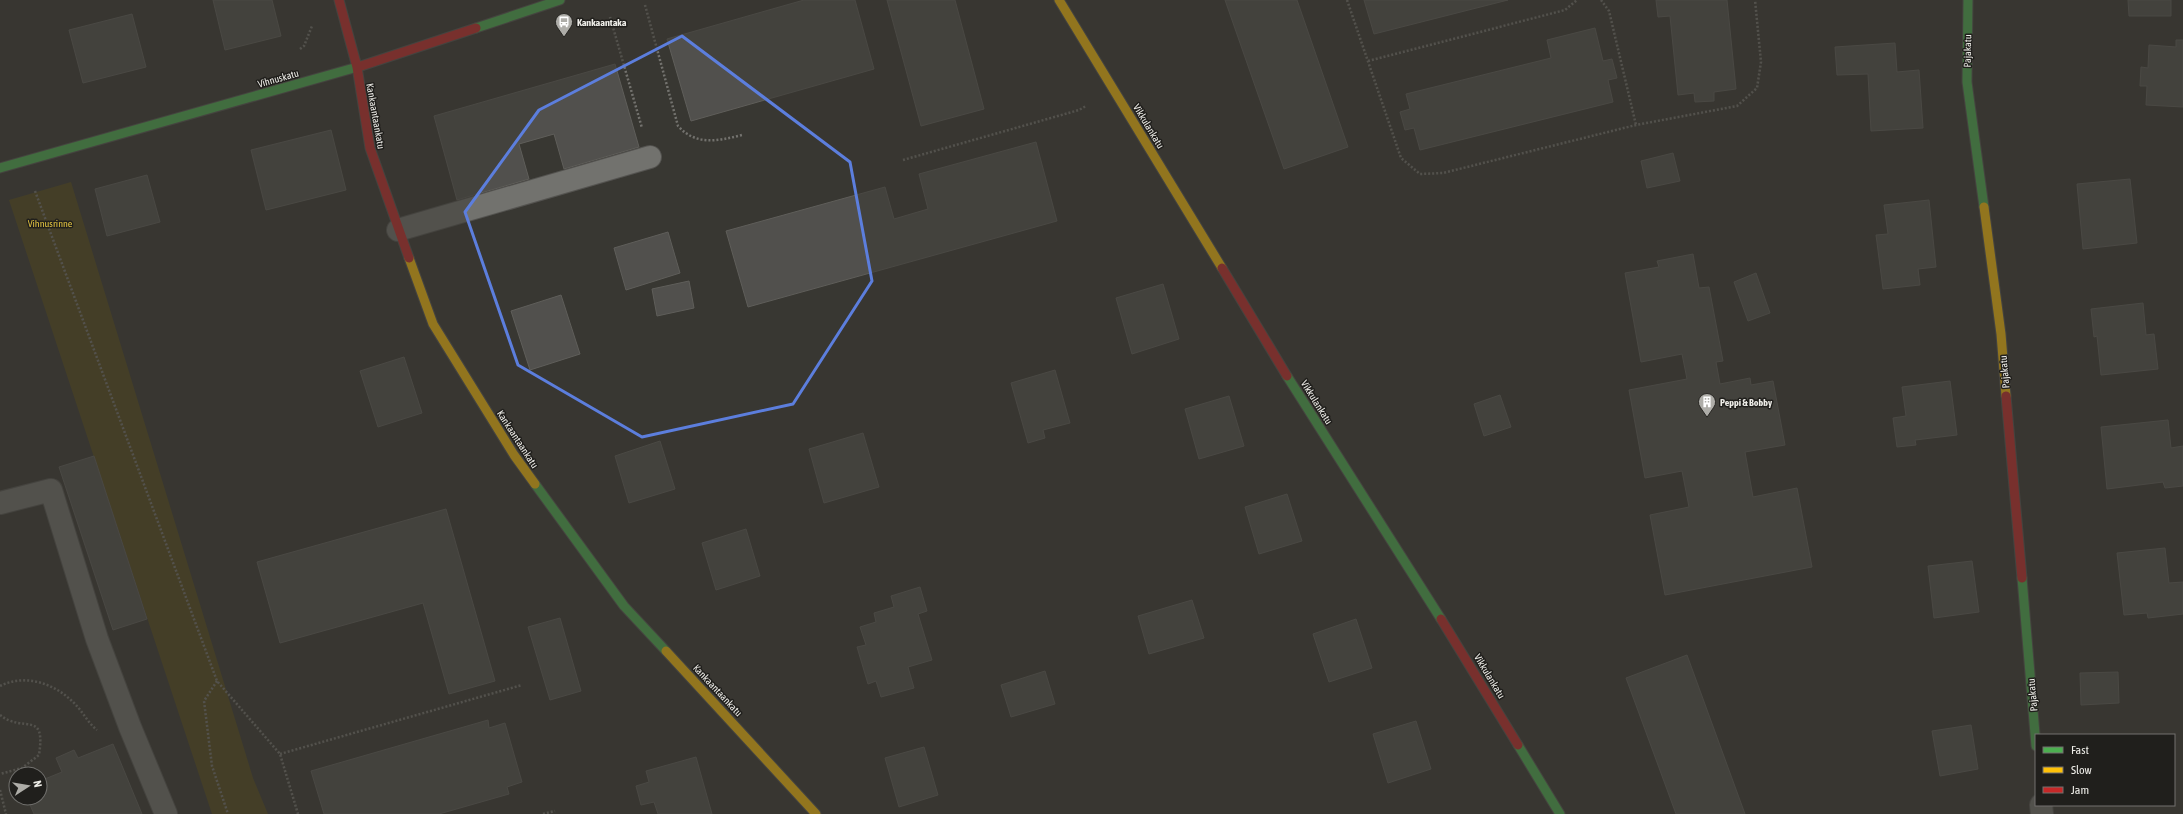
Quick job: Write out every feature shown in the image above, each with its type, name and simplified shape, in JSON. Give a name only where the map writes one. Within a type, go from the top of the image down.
[{"type":"street","name":"Kankaantaankatu","points":[[339,0],[356,68],[370,148],[398,230],[433,324],[514,455],[624,606],[782,775],[816,814]]},
{"type":"street","name":"Vihnuskatu","points":[[0,168],[356,68],[560,0]]},
{"type":"street","name":"Vikkulankatu","points":[[1059,0],[1283,368],[1474,670],[1560,814]]},
{"type":"street","name":"Pajakatu","points":[[1968,0],[1966,82],[2001,334],[2035,734]]},
{"type":"street","points":[[398,230],[650,157]]},
{"type":"street","points":[[0,503],[51,490],[96,639],[166,814]]},
{"type":"path","points":[[1347,0],[1401,158],[1420,174],[1443,173],[1636,126],[1737,106],[1757,88],[1761,62],[1755,0]]},
{"type":"path","points":[[1368,61],[1565,10],[1577,0]]},
{"type":"path","points":[[1601,0],[1609,11],[1636,126]]},
{"type":"path","points":[[645,5],[678,126],[686,135],[700,141],[720,140],[742,136]]},
{"type":"path","points":[[610,17],[650,157]]},
{"type":"path","points":[[903,160],[1079,110],[1113,88]]},
{"type":"path","points":[[24,162],[217,681],[280,754],[298,814]]},
{"type":"path","points":[[0,686],[8,682],[22,679],[42,682],[58,690],[75,704],[92,726],[102,733],[111,734],[130,727]]},
{"type":"path","points":[[217,681],[204,701],[212,766],[228,814]]},
{"type":"path","points":[[280,754],[522,685]]},
{"type":"path","points":[[0,716],[15,722],[33,725],[40,730],[42,739],[39,755],[22,768],[0,774]]},
{"type":"path","points":[[0,790],[6,814]]},
{"type":"path","points":[[542,814],[555,810]]},
{"type":"highlighted area","points":[[682,36],[850,162],[872,281],[793,404],[642,437],[518,365],[465,212],[539,110]]},
{"type":"green space","name":"Vihnusrinne","points":[[71,182],[253,778],[268,814],[212,814],[9,200]]},
{"type":"building","points":[[213,0],[272,0],[281,36],[225,50]]},
{"type":"building","points":[[804,0],[855,0],[874,69],[691,121],[667,39]]},
{"type":"building","points":[[887,0],[955,0],[984,109],[921,126]]},
{"type":"building","points":[[1225,0],[1297,0],[1348,147],[1284,169]]},
{"type":"building","points":[[1364,0],[1508,0],[1374,34]]},
{"type":"building","points":[[1656,0],[1727,0],[1736,89],[1714,92],[1714,101],[1695,102],[1694,93],[1678,95],[1670,16],[1658,17]]},
{"type":"building","points":[[2128,0],[2171,0],[2171,16],[2129,16]]},
{"type":"building","points":[[132,14],[146,67],[83,83],[69,30]]},
{"type":"building","points":[[1595,28],[1603,61],[1612,59],[1617,78],[1608,80],[1613,102],[1420,150],[1414,128],[1405,130],[1400,112],[1410,109],[1406,94],[1551,58],[1547,40]]},
{"type":"building","points":[[2176,40],[2183,40],[2183,107],[2146,105],[2147,86],[2140,86],[2141,67],[2148,68],[2149,45],[2176,47]]},
{"type":"building","points":[[1895,43],[1897,72],[1919,70],[1923,128],[1871,131],[1868,74],[1837,75],[1835,47]]},
{"type":"building","points":[[615,64],[639,147],[564,169],[554,134],[519,144],[529,179],[457,200],[434,116]]},
{"type":"building","points":[[331,130],[346,190],[266,210],[251,150]]},
{"type":"building","points":[[1036,142],[1057,221],[748,307],[726,231],[885,187],[894,219],[928,209],[919,174]]},
{"type":"building","points":[[1673,153],[1680,181],[1647,188],[1641,161]]},
{"type":"building","points":[[147,175],[160,222],[107,236],[95,189]]},
{"type":"building","points":[[2130,179],[2137,243],[2083,249],[2077,184]]},
{"type":"building","points":[[1929,200],[1936,267],[1918,269],[1920,285],[1883,289],[1876,235],[1888,234],[1884,205]]},
{"type":"building","points":[[668,232],[680,273],[626,290],[614,248]]},
{"type":"building","name":"Peppi & Bobby","points":[[1693,254],[1699,288],[1709,287],[1723,361],[1716,362],[1720,384],[1750,378],[1751,385],[1773,381],[1785,445],[1745,452],[1753,497],[1797,488],[1812,567],[1665,595],[1650,515],[1689,507],[1682,471],[1645,478],[1629,390],[1687,379],[1682,354],[1641,362],[1625,273],[1659,267],[1657,261]]},
{"type":"building","points":[[1756,273],[1770,313],[1748,321],[1734,282]]},
{"type":"building","points":[[689,281],[694,308],[657,316],[652,289]]},
{"type":"building","points":[[1163,284],[1179,339],[1132,354],[1116,298]]},
{"type":"building","points":[[561,295],[580,354],[530,370],[511,311]]},
{"type":"building","points":[[2143,303],[2146,335],[2154,334],[2158,369],[2101,375],[2097,336],[2094,337],[2091,309]]},
{"type":"building","points":[[404,357],[422,413],[378,427],[360,371]]},
{"type":"building","points":[[1055,370],[1070,423],[1043,430],[1045,438],[1028,443],[1011,383]]},
{"type":"building","points":[[1950,381],[1957,435],[1915,440],[1916,445],[1897,447],[1893,418],[1906,416],[1902,387]]},
{"type":"building","points":[[1500,395],[1511,427],[1484,436],[1474,404]]},
{"type":"building","points":[[1229,396],[1244,446],[1199,459],[1185,409]]},
{"type":"building","points":[[2168,420],[2171,448],[2183,446],[2183,486],[2165,488],[2163,482],[2107,489],[2101,427]]},
{"type":"building","points":[[863,433],[879,487],[824,503],[809,449]]},
{"type":"building","points":[[660,441],[675,489],[629,503],[615,456]]},
{"type":"building","points":[[94,456],[147,619],[113,630],[59,467]]},
{"type":"building","points":[[1287,494],[1302,541],[1259,554],[1245,507]]},
{"type":"building","points":[[446,509],[495,681],[449,694],[423,603],[280,643],[257,562]]},
{"type":"building","points":[[746,529],[760,576],[716,590],[702,543]]},
{"type":"building","points":[[2165,548],[2169,583],[2183,582],[2183,614],[2148,618],[2147,613],[2124,615],[2117,553]]},
{"type":"building","points":[[1972,561],[1979,612],[1934,618],[1928,566]]},
{"type":"building","points":[[920,587],[927,611],[918,614],[932,660],[908,667],[914,688],[881,697],[876,681],[868,684],[857,647],[866,645],[860,627],[876,622],[874,613],[894,607],[891,596]]},
{"type":"building","points":[[1192,600],[1204,638],[1149,654],[1138,616]]},
{"type":"building","points":[[560,618],[581,691],[550,700],[528,627]]},
{"type":"building","points":[[1356,619],[1372,668],[1329,682],[1313,634]]},
{"type":"building","points":[[1687,655],[1745,814],[1676,814],[1626,678]]},
{"type":"building","points":[[1045,671],[1055,704],[1011,717],[1001,685]]},
{"type":"building","points":[[2118,672],[2119,703],[2081,705],[2080,673]]},
{"type":"building","points":[[488,720],[489,728],[505,723],[522,782],[507,787],[509,794],[439,814],[324,814],[311,771]]},
{"type":"building","points":[[1416,721],[1431,769],[1388,783],[1373,734]]},
{"type":"building","points":[[1971,725],[1978,769],[1940,776],[1932,731]]},
{"type":"building","points":[[113,744],[142,814],[34,814],[30,806],[48,806],[48,778],[62,772],[56,758],[74,750],[78,758]]},
{"type":"building","points":[[924,747],[938,795],[899,807],[885,758]]},
{"type":"building","points":[[696,757],[712,814],[658,814],[654,802],[641,805],[636,786],[649,782],[646,771]]},
{"type":"traffic: fast","points":[[476,28],[560,0]]},
{"type":"traffic: fast","points":[[1968,0],[1967,82],[1984,207]]},
{"type":"traffic: fast","points":[[0,168],[361,66]]},
{"type":"traffic: fast","points":[[1287,376],[1441,619]]},
{"type":"traffic: fast","points":[[535,484],[624,606],[666,651]]},
{"type":"traffic: fast","points":[[2022,578],[2035,734]]},
{"type":"traffic: fast","points":[[1518,745],[1560,814]]},
{"type":"traffic: slow","points":[[1059,0],[1222,268]]},
{"type":"traffic: slow","points":[[1984,207],[2001,334],[2006,396]]},
{"type":"traffic: slow","points":[[409,258],[433,324],[514,455],[535,484]]},
{"type":"traffic: slow","points":[[666,651],[816,814]]},
{"type":"traffic: jam","points":[[339,0],[357,67],[370,148],[409,258]]},
{"type":"traffic: jam","points":[[361,66],[476,28]]},
{"type":"traffic: jam","points":[[1222,268],[1287,376]]},
{"type":"traffic: jam","points":[[2006,396],[2022,578]]},
{"type":"traffic: jam","points":[[1441,619],[1518,745]]},
{"type":"place","name":"Kankaantaka","points":[[564,37]]},
{"type":"place","name":"Peppi & Bobby","points":[[1707,417]]}]
